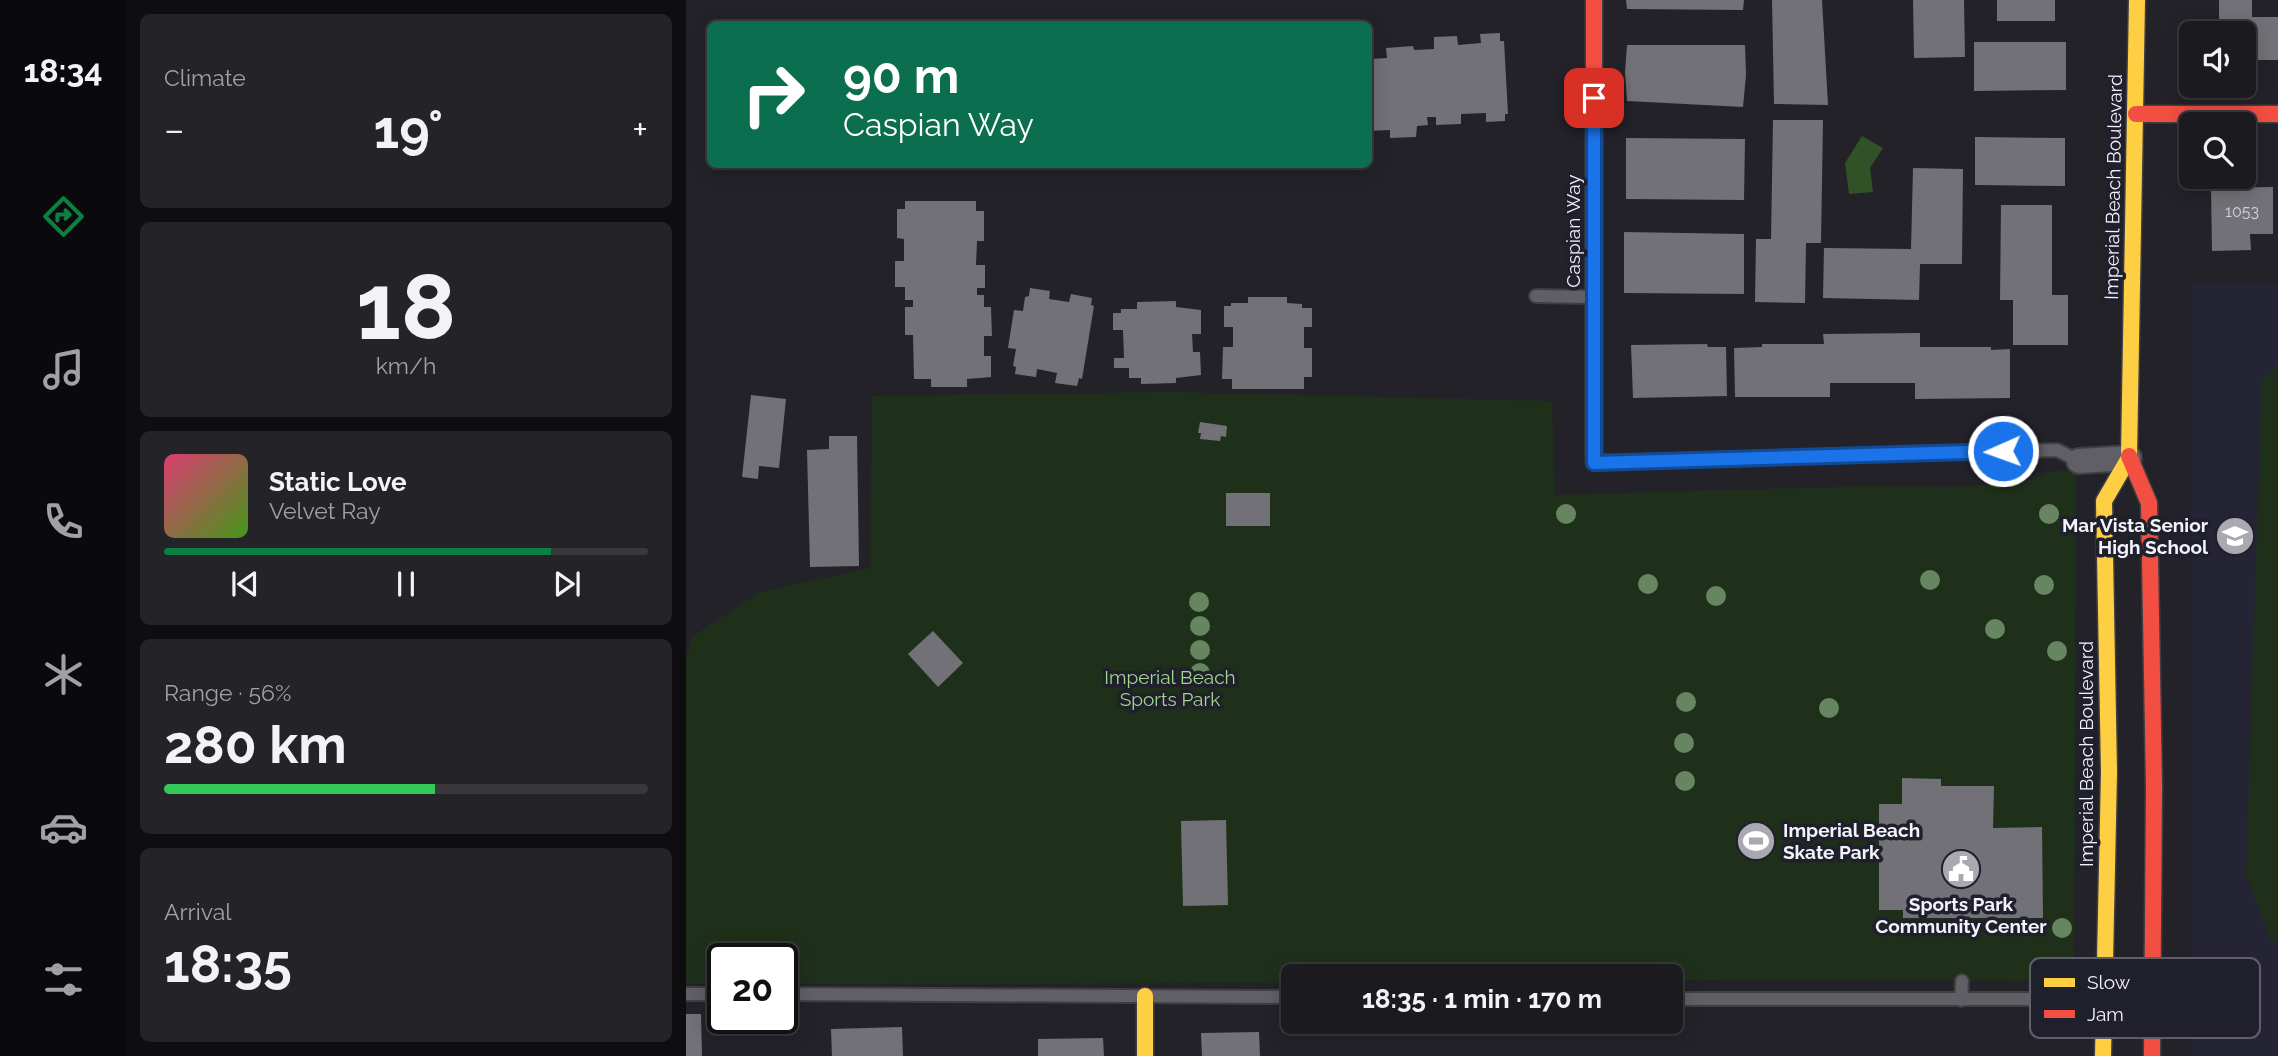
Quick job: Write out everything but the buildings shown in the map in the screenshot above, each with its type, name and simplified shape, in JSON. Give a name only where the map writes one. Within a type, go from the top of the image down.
[{"type":"main road","name":"Caspian Way","points":[[1594,0],[1594,463]]},
{"type":"main road","name":"Imperial Beach Boulevard","points":[[2137,0],[2129,458],[2149,503],[2154,788],[2152,958]]},
{"type":"main road","points":[[2136,114],[2278,114]]},
{"type":"main road","name":"Imperial Beach Boulevard","points":[[2105,958],[2109,772],[2104,501],[2129,458]]},
{"type":"main road","points":[[1145,996],[1145,1056]]},
{"type":"main road","name":"Imperial Beach Boulevard","points":[[2103,1038],[2103,1056]]},
{"type":"main road","name":"Imperial Beach Boulevard","points":[[2152,1038],[2152,1056]]},
{"type":"street","points":[[2079,461],[2129,458]]},
{"type":"lane","points":[[1536,296],[1594,297]]},
{"type":"lane","points":[[1594,463],[2057,450],[2079,461]]},
{"type":"lane","points":[[1961,1000],[1962,981]]},
{"type":"lane","points":[[686,994],[707,994]]},
{"type":"lane","points":[[798,995],[1281,997]]},
{"type":"lane","points":[[1683,999],[2030,1000]]},
{"type":"shaded area","points":[[1862,136],[1883,148],[1870,168],[1873,192],[1849,194],[1845,163]]},
{"type":"shaded area","name":"Mar Vista Senior High School","points":[[2191,283],[2278,283],[2278,1056],[2192,1056],[2192,1038],[2260,1038],[2260,958],[2192,958]]},
{"type":"green space","points":[[2278,365],[2278,942],[2271,942],[2246,873],[2262,380]]},
{"type":"green space","name":"Imperial Beach Sports Park","points":[[1172,392],[1552,401],[1555,495],[1871,486],[1956,487],[2028,481],[2049,472],[2076,469],[2074,958],[2030,958],[2030,981],[1683,980],[1683,964],[1281,964],[1281,983],[798,984],[798,943],[707,943],[707,984],[686,984],[686,659],[693,636],[760,592],[870,568],[872,396]]},
{"type":"traffic: slow","points":[[2129,456],[2137,0]]},
{"type":"traffic: slow","points":[[2105,958],[2109,772],[2104,501],[2129,458]]},
{"type":"traffic: slow","points":[[1145,996],[1145,1056]]},
{"type":"traffic: slow","points":[[2103,1038],[2103,1056]]},
{"type":"traffic: jam","points":[[1594,0],[1594,462]]},
{"type":"traffic: jam","points":[[2136,114],[2278,114]]},
{"type":"traffic: jam","points":[[2129,456],[2149,503],[2154,787],[2153,958]]},
{"type":"traffic: jam","points":[[2152,1038],[2152,1056]]},
{"type":"place","name":"Mar Vista Senior High School","points":[[2235,536]]},
{"type":"place","name":"Imperial Beach Skate Park","points":[[1756,841]]},
{"type":"place","name":"Sports Park Community Center","points":[[1961,869]]},
{"type":"route","points":[[1594,98],[1594,463],[2003,451]]}]
